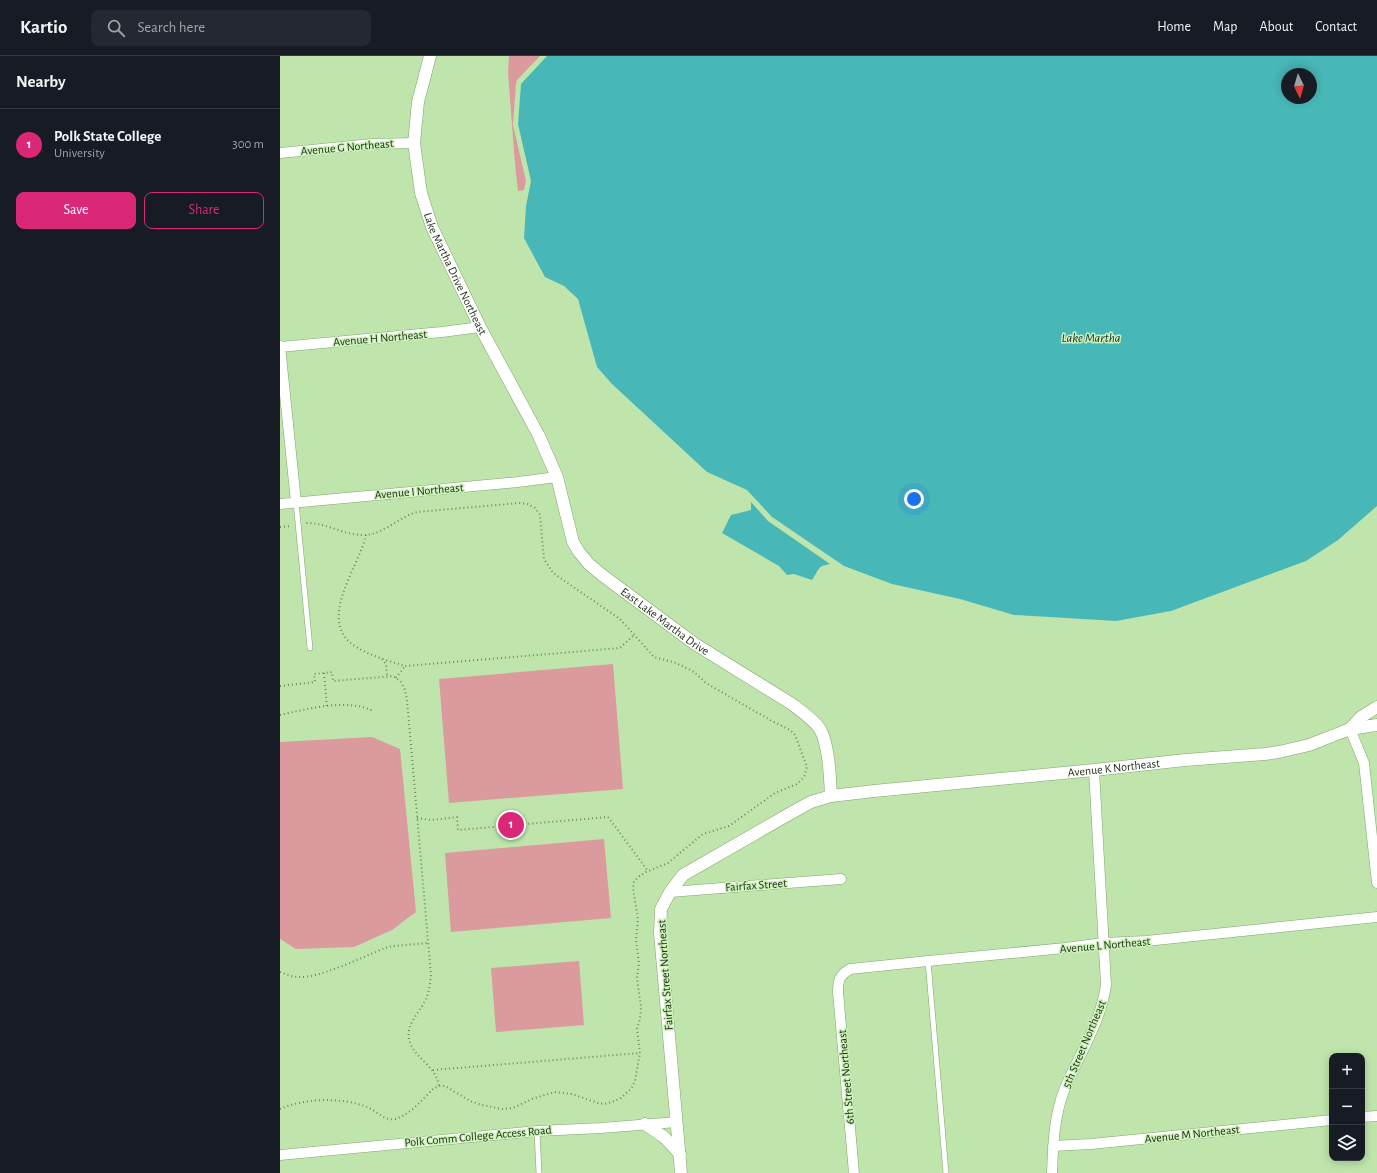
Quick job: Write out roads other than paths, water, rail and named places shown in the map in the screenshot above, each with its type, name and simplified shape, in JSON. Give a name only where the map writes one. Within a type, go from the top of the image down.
[{"type":"street","name":"Lake Martha Drive Northeast","points":[[430,56],[418,102],[414,143],[421,193],[432,227],[480,327],[539,436],[557,477]]},
{"type":"street","name":"Avenue G Northeast","points":[[280,153],[372,144],[414,143]]},
{"type":"street","name":"Avenue H Northeast","points":[[280,347],[480,327]]},
{"type":"street","points":[[280,347],[296,502]]},
{"type":"street","name":"Avenue I Northeast","points":[[280,504],[557,477]]},
{"type":"street","name":"East Lake Martha Drive","points":[[557,477],[574,542],[579,552],[589,564],[618,588],[695,644],[792,704],[820,729],[827,751],[832,796]]},
{"type":"street","name":"Avenue K Northeast","points":[[1350,729],[1361,717],[1377,707]]},
{"type":"street","name":"Avenue K Northeast","points":[[874,790],[1279,752],[1308,745],[1350,729],[1377,725]]},
{"type":"street","points":[[1350,729],[1364,763],[1377,883]]},
{"type":"street","name":"5th Street Northeast","points":[[1052,1173],[1053,1146],[1058,1107],[1099,1014],[1106,985],[1094,770]]},
{"type":"street","name":"Fairfax Street Northeast","points":[[681,1173],[660,933],[661,909],[670,892],[683,874],[798,809],[811,802],[832,796],[874,790]]},
{"type":"street","name":"Fairfax Street","points":[[670,892],[841,878]]},
{"type":"street","name":"Avenue L Northeast","points":[[838,981],[843,974],[850,969],[1003,955],[1104,943],[1146,941],[1377,917]]},
{"type":"street","name":"6th Street Northeast","points":[[838,981],[854,1173]]},
{"type":"street","points":[[1365,1117],[1377,1116]]},
{"type":"street","name":"Avenue M Northeast","points":[[1053,1146],[1091,1144],[1329,1120]]},
{"type":"street","name":"Polk Comm College Access Road","points":[[280,1154],[537,1131],[677,1122]]},
{"type":"street","points":[[645,1124],[664,1138],[680,1154]]},
{"type":"lane","points":[[296,502],[310,648]]},
{"type":"lane","points":[[928,961],[946,1173]]},
{"type":"lane","points":[[537,1131],[539,1173]]},
{"type":"water","name":"Lake Martha","points":[[547,56],[1377,56],[1377,506],[1338,540],[1306,561],[1171,611],[1116,621],[1014,615],[960,599],[892,584],[844,566],[772,517],[747,490],[707,472],[612,384],[597,367],[578,299],[564,286],[545,277],[524,238],[526,206],[531,181],[518,124],[521,84]]},
{"type":"water","points":[[751,502],[768,521],[830,564],[822,566],[818,569],[812,580],[794,574],[787,575],[779,566],[722,533],[731,515],[751,510]]},
{"type":"place","name":"Polk State College","points":[[511,825]]}]
